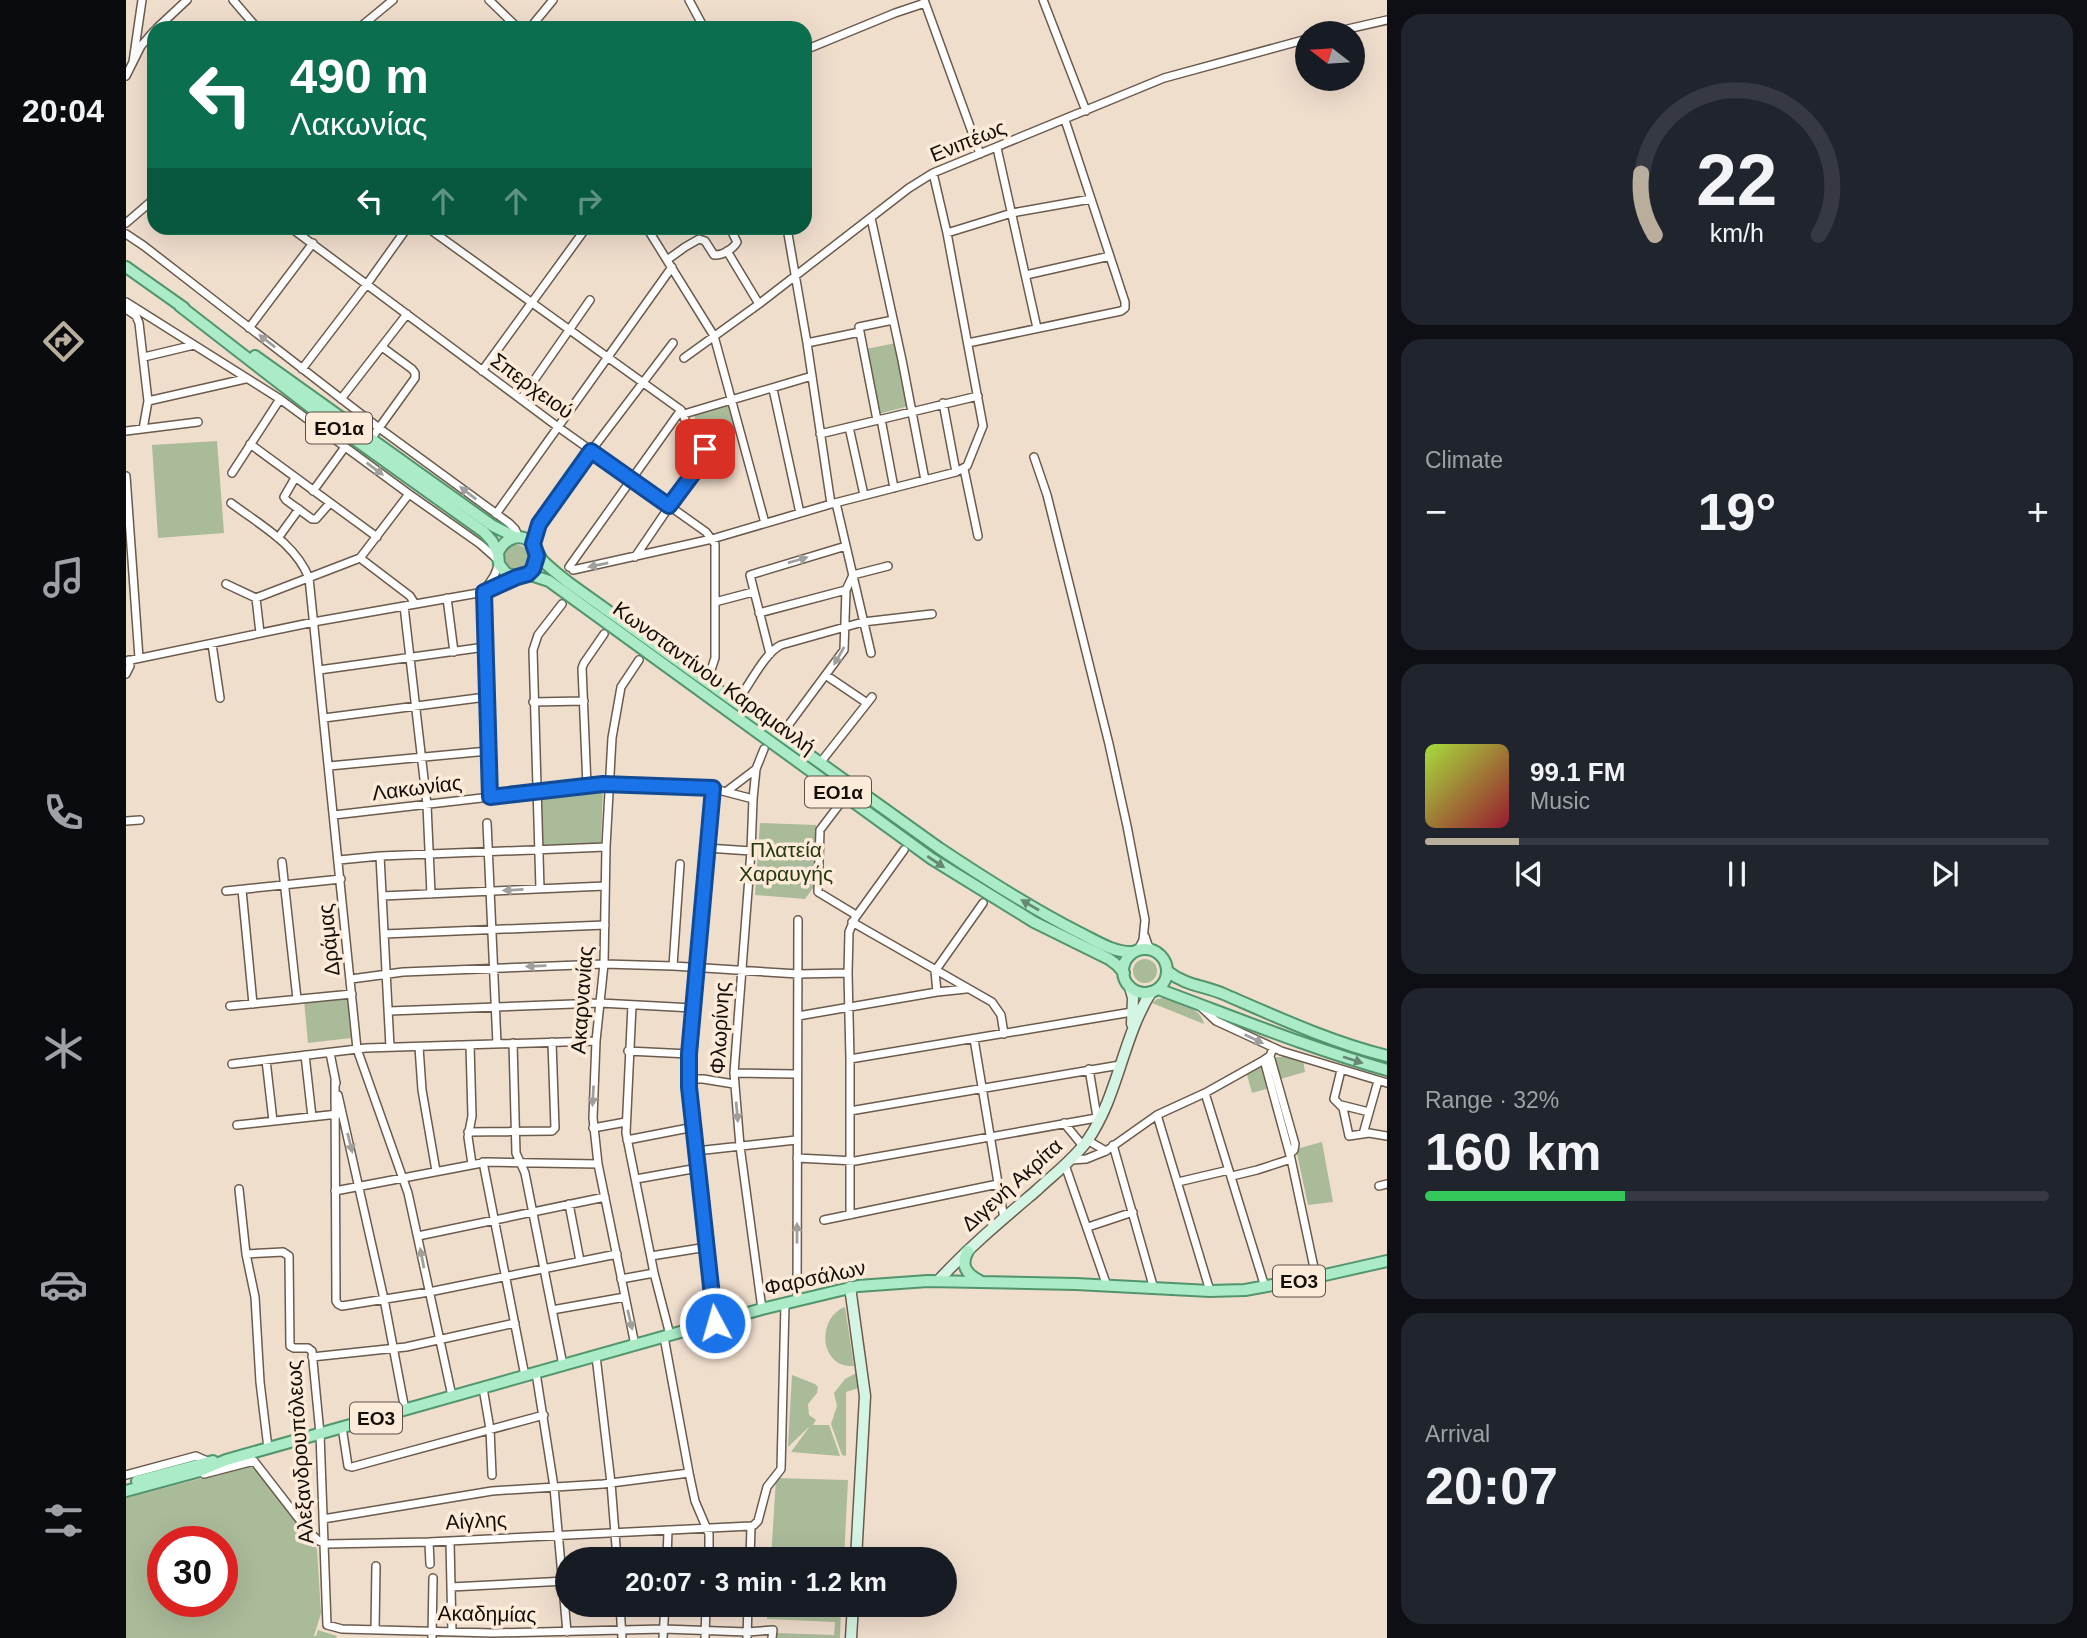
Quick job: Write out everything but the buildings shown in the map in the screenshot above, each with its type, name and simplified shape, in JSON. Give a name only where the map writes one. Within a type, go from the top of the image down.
[{"type":"main road","name":"ΕΟ1α","points":[[126,267],[180,306]]},
{"type":"main road","name":"Κωνσταντίνου Καραμανλή","points":[[180,306],[210,324],[493,526],[525,542],[569,583],[822,759],[939,848],[1065,925],[1118,950],[1136,951]]},
{"type":"main road","name":"Κωνσταντίνου Καραμανλή","points":[[180,306],[322,416],[484,532],[506,573],[544,578],[554,584],[774,751],[932,859],[1060,937],[1109,959],[1124,973]]},
{"type":"main road","points":[[498,559],[503,544],[525,542],[535,567],[522,575]]},
{"type":"main road","name":"ΕΟ1α","points":[[1136,951],[1154,952]]},
{"type":"main road","points":[[1136,951],[1126,958],[1124,973],[1130,987],[1139,992],[1154,991],[1198,1003],[1245,1024],[1387,1070]]},
{"type":"main road","points":[[1154,952],[1163,959],[1167,971],[1165,981],[1154,991]]},
{"type":"main road","points":[[1167,971],[1187,984],[1223,993],[1304,1030],[1387,1056]]},
{"type":"main road","name":"Διγενή Ακρίτα","points":[[1130,987],[1133,998],[1132,1031]]},
{"type":"main road","name":"Διγενή Ακρίτα","points":[[937,1281],[1068,1163],[1085,1143],[1099,1117],[1132,1031],[1154,991]]},
{"type":"main road","points":[[968,1251],[963,1262],[965,1270],[982,1282]]},
{"type":"main road","name":"Φαρσάλων","points":[[207,1464],[249,1458],[268,1448],[762,1309],[850,1287],[937,1281],[1210,1291],[1265,1287],[1387,1261]]},
{"type":"main road","points":[[850,1287],[865,1396],[857,1547]]},
{"type":"main road","name":"ΕΟ3","points":[[126,1494],[207,1464]]},
{"type":"main road","name":"ΕΟ3","points":[[126,1484],[207,1464]]},
{"type":"main road","points":[[851,1638],[852,1617]]},
{"type":"street","points":[[133,62],[142,0]]},
{"type":"street","points":[[165,21],[187,0]]},
{"type":"street","points":[[233,0],[249,21]]},
{"type":"street","points":[[368,21],[393,0]]},
{"type":"street","points":[[489,0],[511,21]]},
{"type":"street","points":[[536,21],[553,0]]},
{"type":"street","points":[[689,0],[700,21]]},
{"type":"street","points":[[1043,0],[1086,111]]},
{"type":"street","points":[[812,47],[924,2],[980,154]]},
{"type":"street","points":[[1365,25],[1387,20]]},
{"type":"street","points":[[126,76],[147,40]]},
{"type":"street","name":"Ενιπέως","points":[[684,358],[933,173],[1182,72],[1295,42]]},
{"type":"street","points":[[968,343],[1125,308],[1065,120]]},
{"type":"street","points":[[996,148],[1037,328]]},
{"type":"street","points":[[812,376],[732,400],[681,410],[571,569],[712,539],[962,469],[983,426],[947,233],[933,173]]},
{"type":"street","points":[[947,233],[1012,213],[1091,199]]},
{"type":"street","points":[[126,223],[147,205]]},
{"type":"street","points":[[871,218],[925,480]]},
{"type":"street","points":[[126,234],[140,242],[379,428],[496,513],[514,527],[525,542],[673,343]]},
{"type":"street","name":"Σπερχειού","points":[[303,235],[558,427],[706,531],[712,539]]},
{"type":"street","points":[[302,369],[402,235]]},
{"type":"street","points":[[438,235],[681,410],[686,422],[703,443],[705,452],[701,463],[635,557]]},
{"type":"street","points":[[482,371],[581,235]]},
{"type":"street","points":[[651,235],[714,336],[765,523]]},
{"type":"street","points":[[496,513],[669,263],[685,247],[699,239],[705,241],[714,255],[719,255],[736,245],[734,235]]},
{"type":"street","points":[[788,235],[820,434],[871,653]]},
{"type":"street","points":[[249,328],[313,243]]},
{"type":"street","points":[[727,251],[760,303]]},
{"type":"street","points":[[1026,275],[1110,256]]},
{"type":"street","points":[[521,399],[590,300]]},
{"type":"street","name":"Κωνσταντίνου Καραμανλή","points":[[126,302],[245,379],[281,399],[498,559]]},
{"type":"street","points":[[126,309],[138,318],[144,357],[148,401],[143,429]]},
{"type":"street","points":[[341,399],[407,314]]},
{"type":"street","points":[[893,320],[859,327],[894,488]]},
{"type":"street","points":[[807,343],[860,332]]},
{"type":"street","points":[[144,357],[194,345]]},
{"type":"street","points":[[371,439],[415,378],[412,369],[382,346]]},
{"type":"street","points":[[148,401],[245,379]]},
{"type":"street","points":[[773,388],[800,513]]},
{"type":"street","points":[[820,434],[978,396]]},
{"type":"street","points":[[232,473],[281,399]]},
{"type":"street","points":[[943,403],[978,536]]},
{"type":"street","points":[[126,431],[198,422]]},
{"type":"street","points":[[849,427],[864,495]]},
{"type":"street","points":[[250,444],[377,537]]},
{"type":"street","points":[[313,491],[345,447]]},
{"type":"street","points":[[1034,457],[1109,744],[1145,924],[1143,940],[1136,951]]},
{"type":"street","points":[[126,476],[139,659]]},
{"type":"street","points":[[295,478],[284,497],[312,519],[316,519],[330,503]]},
{"type":"street","points":[[226,584],[256,598],[360,558],[409,495]]},
{"type":"street","name":"Δράμας","points":[[231,503],[293,550],[309,578],[358,1049],[404,1178],[452,1396]]},
{"type":"street","points":[[278,538],[299,509]]},
{"type":"street","points":[[710,670],[715,658],[715,553],[712,539]]},
{"type":"street","points":[[770,654],[752,592],[750,575],[846,546]]},
{"type":"street","points":[[360,558],[410,596],[415,604]]},
{"type":"street","points":[[490,797],[484,592],[494,576],[498,559]]},
{"type":"street","points":[[853,575],[888,566]]},
{"type":"street","points":[[126,674],[128,661],[314,622],[484,592],[522,575]]},
{"type":"street","points":[[787,727],[844,650],[846,590],[853,575]]},
{"type":"street","points":[[759,612],[846,590]]},
{"type":"street","points":[[715,602],[752,592]]},
{"type":"street","points":[[256,598],[260,633]]},
{"type":"street","points":[[447,598],[454,652]]},
{"type":"street","points":[[540,889],[533,650],[535,641],[562,604]]},
{"type":"street","points":[[404,606],[426,805],[431,894]]},
{"type":"street","points":[[742,694],[770,654],[781,645],[863,622],[932,614]]},
{"type":"street","points":[[587,786],[584,663],[604,634]]},
{"type":"street","points":[[212,644],[220,698]]},
{"type":"street","points":[[319,670],[485,647]]},
{"type":"street","name":"Ακαρνανίας","points":[[635,1345],[593,1128],[596,1041],[604,964],[606,847],[612,738],[619,694],[624,681],[639,660]]},
{"type":"street","points":[[822,759],[868,699],[827,676]]},
{"type":"street","points":[[324,718],[486,697]]},
{"type":"street","points":[[533,702],[583,701]]},
{"type":"street","name":"Φλωρίνης","points":[[762,1309],[740,1146],[734,1073],[753,799],[756,769],[764,749]]},
{"type":"street","points":[[329,766],[488,751]]},
{"type":"street","points":[[727,791],[756,769]]},
{"type":"street","name":"Λακωνίας","points":[[334,815],[610,784],[713,788],[753,799]]},
{"type":"street","points":[[713,788],[689,1079],[715,1323]]},
{"type":"street","points":[[839,805],[820,830],[818,892],[854,919],[935,971],[996,1006],[1001,1015],[1004,1034]]},
{"type":"street","points":[[126,821],[140,820]]},
{"type":"street","points":[[487,824],[497,1044]]},
{"type":"street","points":[[339,860],[606,847]]},
{"type":"street","points":[[707,848],[751,851]]},
{"type":"street","points":[[850,1215],[849,932],[854,919],[904,850]]},
{"type":"street","points":[[380,856],[390,1046]]},
{"type":"street","points":[[282,862],[297,999]]},
{"type":"street","points":[[673,966],[680,863]]},
{"type":"street","points":[[226,891],[341,879]]},
{"type":"street","points":[[382,896],[606,886]]},
{"type":"street","points":[[242,890],[253,1004]]},
{"type":"street","points":[[937,992],[935,971],[983,903]]},
{"type":"street","points":[[797,1301],[798,920]]},
{"type":"street","points":[[384,934],[605,925]]},
{"type":"street","points":[[1144,932],[1148,945],[1154,952]]},
{"type":"street","points":[[351,979],[387,974],[604,964],[848,974]]},
{"type":"street","points":[[798,1016],[966,989]]},
{"type":"street","points":[[230,1006],[352,993]]},
{"type":"street","points":[[389,1011],[600,1003],[693,1008]]},
{"type":"street","points":[[1198,1003],[1212,1019],[1269,1055],[1387,1083]]},
{"type":"street","points":[[632,1005],[628,1052],[627,1140],[667,1336],[689,1473],[695,1501],[709,1534],[709,1547]]},
{"type":"street","points":[[850,1059],[1132,1012]]},
{"type":"street","points":[[974,1039],[1004,1219]]},
{"type":"street","points":[[232,1064],[390,1046],[596,1041]]},
{"type":"street","points":[[468,1132],[552,1131],[555,1128],[552,1042]]},
{"type":"street","points":[[513,1043],[516,1153],[525,1173],[563,1365]]},
{"type":"street","points":[[470,1045],[472,1116],[468,1132],[472,1164]]},
{"type":"street","points":[[419,1047],[422,1090],[436,1171]]},
{"type":"street","points":[[1362,1049],[1387,1051]]},
{"type":"street","points":[[628,1052],[689,1054]]},
{"type":"street","points":[[330,1053],[339,1114],[360,1185],[405,1410]]},
{"type":"street","points":[[305,1055],[312,1117]]},
{"type":"street","points":[[1107,1286],[1068,1163],[1106,1151],[1157,1115],[1205,1093],[1269,1055]]},
{"type":"street","points":[[1269,1055],[1316,1278]]},
{"type":"street","points":[[266,1060],[273,1121]]},
{"type":"street","points":[[850,1111],[1120,1065]]},
{"type":"street","points":[[797,1158],[850,1161],[1099,1117],[1089,1069]]},
{"type":"street","points":[[1341,1070],[1335,1101],[1369,1112]]},
{"type":"street","points":[[734,1073],[796,1074]]},
{"type":"street","points":[[689,1079],[734,1084]]},
{"type":"street","points":[[1363,1134],[1378,1081]]},
{"type":"street","points":[[1205,1093],[1265,1287]]},
{"type":"street","points":[[1341,1105],[1349,1136],[1372,1133],[1387,1136]]},
{"type":"street","points":[[237,1125],[339,1114]]},
{"type":"street","points":[[339,1114],[335,1191],[338,1304],[342,1306],[429,1292],[617,1254]]},
{"type":"street","points":[[1157,1115],[1210,1291]]},
{"type":"street","points":[[593,1128],[626,1122]]},
{"type":"street","points":[[1064,1123],[1085,1143],[1106,1151]]},
{"type":"street","points":[[627,1140],[694,1127]]},
{"type":"street","points":[[696,1151],[796,1140]]},
{"type":"street","points":[[1113,1145],[1154,1289]]},
{"type":"street","points":[[1178,1182],[1257,1170],[1290,1157]]},
{"type":"street","points":[[335,1191],[483,1162],[598,1164]]},
{"type":"street","points":[[483,1162],[515,1323],[544,1415],[561,1547]]},
{"type":"street","points":[[636,1179],[698,1168]]},
{"type":"street","points":[[824,1220],[998,1184]]},
{"type":"street","points":[[239,1189],[246,1254],[255,1297],[260,1382],[268,1448]]},
{"type":"street","points":[[418,1236],[605,1197]]},
{"type":"street","points":[[569,1204],[580,1261]]},
{"type":"street","points":[[1088,1227],[1133,1212]]},
{"type":"street","points":[[651,1256],[707,1247]]},
{"type":"street","name":"Αλεξανδρουπόλεως","points":[[246,1254],[287,1253],[290,1346],[309,1348],[312,1351],[320,1434],[327,1625]]},
{"type":"street","points":[[621,1279],[654,1273]]},
{"type":"street","points":[[552,1310],[625,1297]]},
{"type":"street","points":[[750,1547],[751,1526],[758,1521],[767,1487],[781,1469],[785,1304]]},
{"type":"street","points":[[312,1357],[393,1348],[515,1323]]},
{"type":"street","points":[[596,1356],[616,1547]]},
{"type":"street","points":[[483,1388],[490,1429],[492,1475]]},
{"type":"street","points":[[342,1427],[348,1466],[352,1467],[544,1415]]},
{"type":"street","points":[[126,1475],[196,1457],[207,1464]]},
{"type":"street","points":[[126,1494],[249,1458],[309,1532],[324,1544]]},
{"type":"street","points":[[323,1519],[482,1492],[611,1483],[689,1473]]},
{"type":"street","name":"Αίγλης","points":[[324,1544],[429,1542],[751,1526]]},
{"type":"street","points":[[667,1547],[668,1530]]},
{"type":"street","points":[[450,1541],[452,1632]]},
{"type":"street","points":[[429,1542],[430,1564]]},
{"type":"street","points":[[371,1633],[376,1566]]},
{"type":"street","points":[[433,1578],[433,1635]]},
{"type":"street","points":[[451,1587],[555,1582]]},
{"type":"street","points":[[566,1617],[567,1632]]},
{"type":"street","points":[[663,1638],[664,1617]]},
{"type":"street","points":[[747,1635],[748,1617]]},
{"type":"street","name":"Ακαδημίας","points":[[327,1625],[371,1633],[433,1635],[452,1632],[493,1635],[567,1632],[581,1635],[622,1634],[664,1629],[705,1634],[773,1634]]},
{"type":"green space","points":[[896,343],[909,406],[878,414],[866,349]]},
{"type":"green space","points":[[730,404],[736,430],[703,439],[697,431],[694,414]]},
{"type":"green space","points":[[217,441],[224,533],[158,538],[152,445]]},
{"type":"green space","points":[[517,545],[525,549],[529,557],[525,565],[517,569],[509,565],[505,557],[509,549]]},
{"type":"green space","points":[[603,790],[601,844],[543,847],[540,797]]},
{"type":"green space","name":"Πλατεία Χαραυγής","points":[[760,823],[816,825],[816,884],[805,899],[755,895]]},
{"type":"green space","points":[[1145,959],[1154,962],[1157,971],[1154,980],[1145,983],[1136,980],[1133,971],[1136,962]]},
{"type":"green space","points":[[347,996],[351,1038],[308,1043],[304,1000]]},
{"type":"green space","points":[[1163,998],[1182,1003],[1194,1010],[1204,1024],[1152,1003]]},
{"type":"green space","points":[[1287,1056],[1303,1059],[1305,1072],[1277,1080],[1272,1058]]},
{"type":"green space","points":[[1267,1059],[1274,1087],[1252,1093],[1246,1071]]},
{"type":"green space","points":[[1322,1142],[1333,1202],[1308,1205],[1296,1149]]},
{"type":"green space","points":[[845,1307],[854,1366],[833,1359],[825,1341],[830,1321],[836,1312]]},
{"type":"green space","points":[[856,1373],[858,1388],[846,1392],[846,1456],[842,1455],[831,1424],[837,1406],[834,1393],[845,1379]]},
{"type":"green space","points":[[792,1375],[818,1387],[817,1393],[808,1404],[809,1415],[816,1420],[813,1425],[829,1425],[840,1456],[791,1452],[810,1426],[788,1447]]},
{"type":"green space","points":[[253,1465],[317,1549],[321,1613],[314,1636],[318,1630],[337,1636],[336,1638],[126,1638],[126,1498]]},
{"type":"green space","points":[[776,1478],[848,1480],[845,1547],[772,1547]]},
{"type":"green space","points":[[841,1617],[840,1638],[777,1638],[777,1633],[834,1635],[835,1622],[767,1619]]},
{"type":"route","points":[[705,449],[701,463],[669,506],[591,451],[539,524],[533,544],[537,563],[533,569],[528,574],[484,592],[490,797],[603,784],[713,788],[689,1054],[689,1087],[715,1323]]}]
